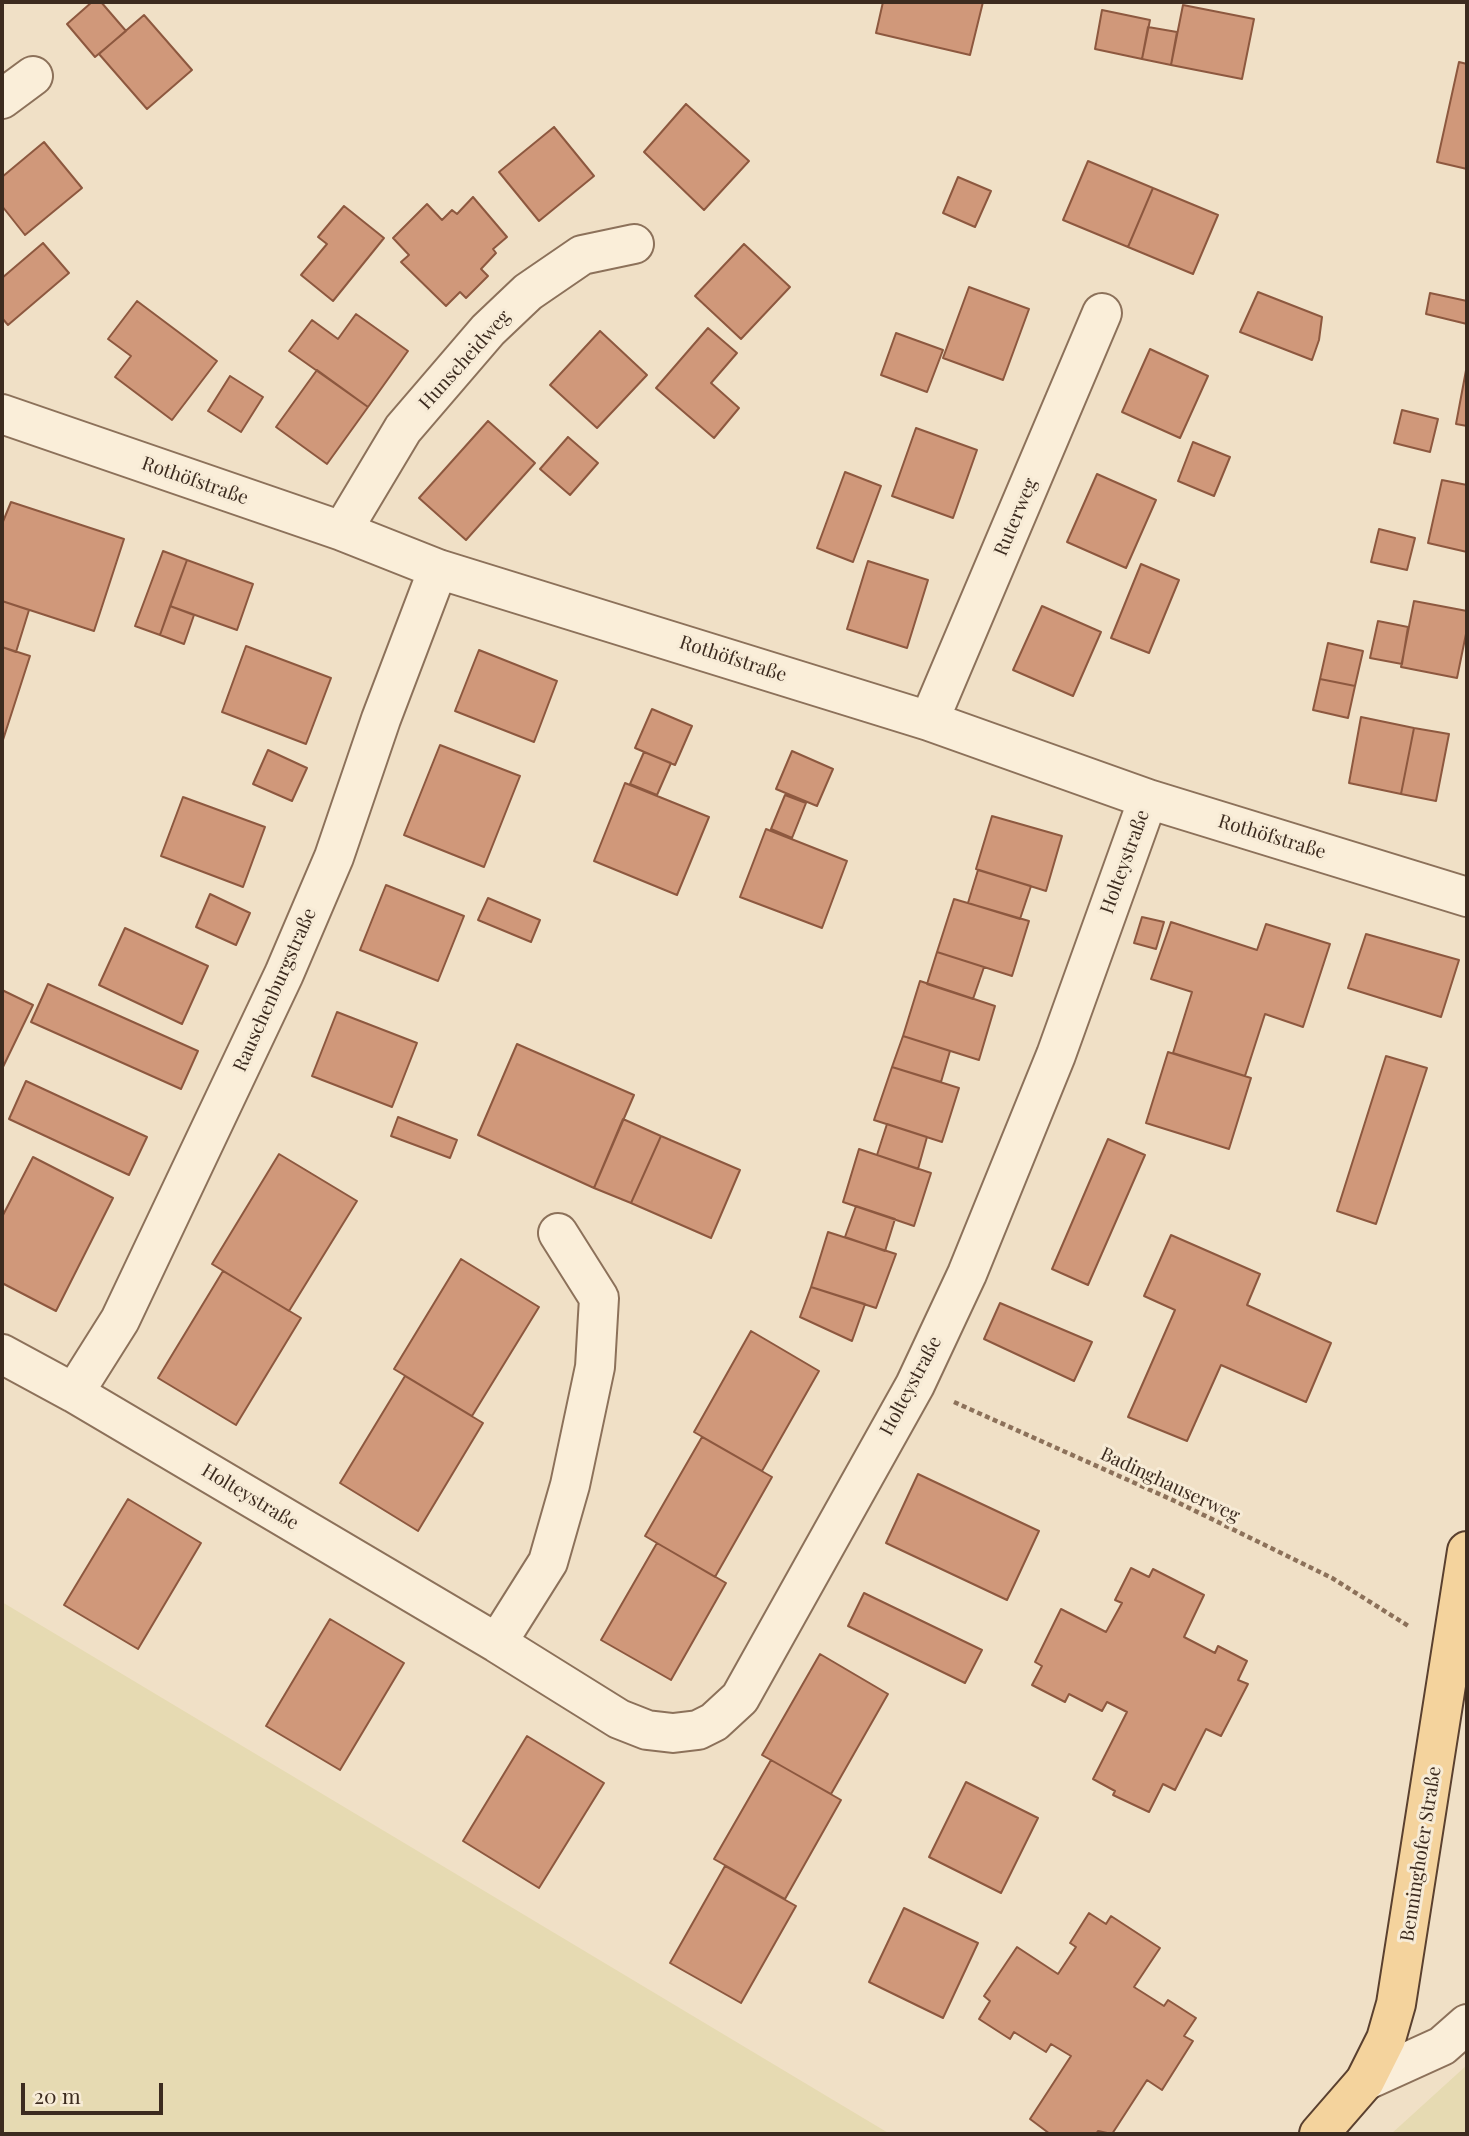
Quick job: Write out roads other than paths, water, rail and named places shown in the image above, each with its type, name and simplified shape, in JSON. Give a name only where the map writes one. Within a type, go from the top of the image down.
[{"type":"main road","name":"Benninghofer Straße","points":[[1319,2134],[1365,2081],[1386,2039],[1406,1960],[1467,1551]]},
{"type":"street","points":[[2,99],[33,76]]},
{"type":"street","name":"Hunscheidweg","points":[[342,531],[403,429],[488,330],[528,292],[582,255],[634,244]]},
{"type":"street","name":"Ruterweg","points":[[929,721],[1102,313]]},
{"type":"street","name":"Rothöfstraße","points":[[2,414],[342,531],[438,569],[929,721],[1148,799],[1467,897]]},
{"type":"street","name":"Rauschenburgstraße","points":[[74,1393],[120,1320],[284,974],[334,857],[381,719],[438,569]]},
{"type":"street","name":"Holteystraße","points":[[2,1354],[74,1393],[497,1643],[619,1719],[647,1730],[673,1733],[698,1730],[714,1722],[740,1698],[915,1385],[967,1274],[1056,1055],[1148,799]]},
{"type":"street","points":[[497,1643],[548,1562],[570,1485],[595,1367],[599,1298],[558,1233]]},
{"type":"street","points":[[1365,2081],[1441,2046],[1467,2024]]}]
